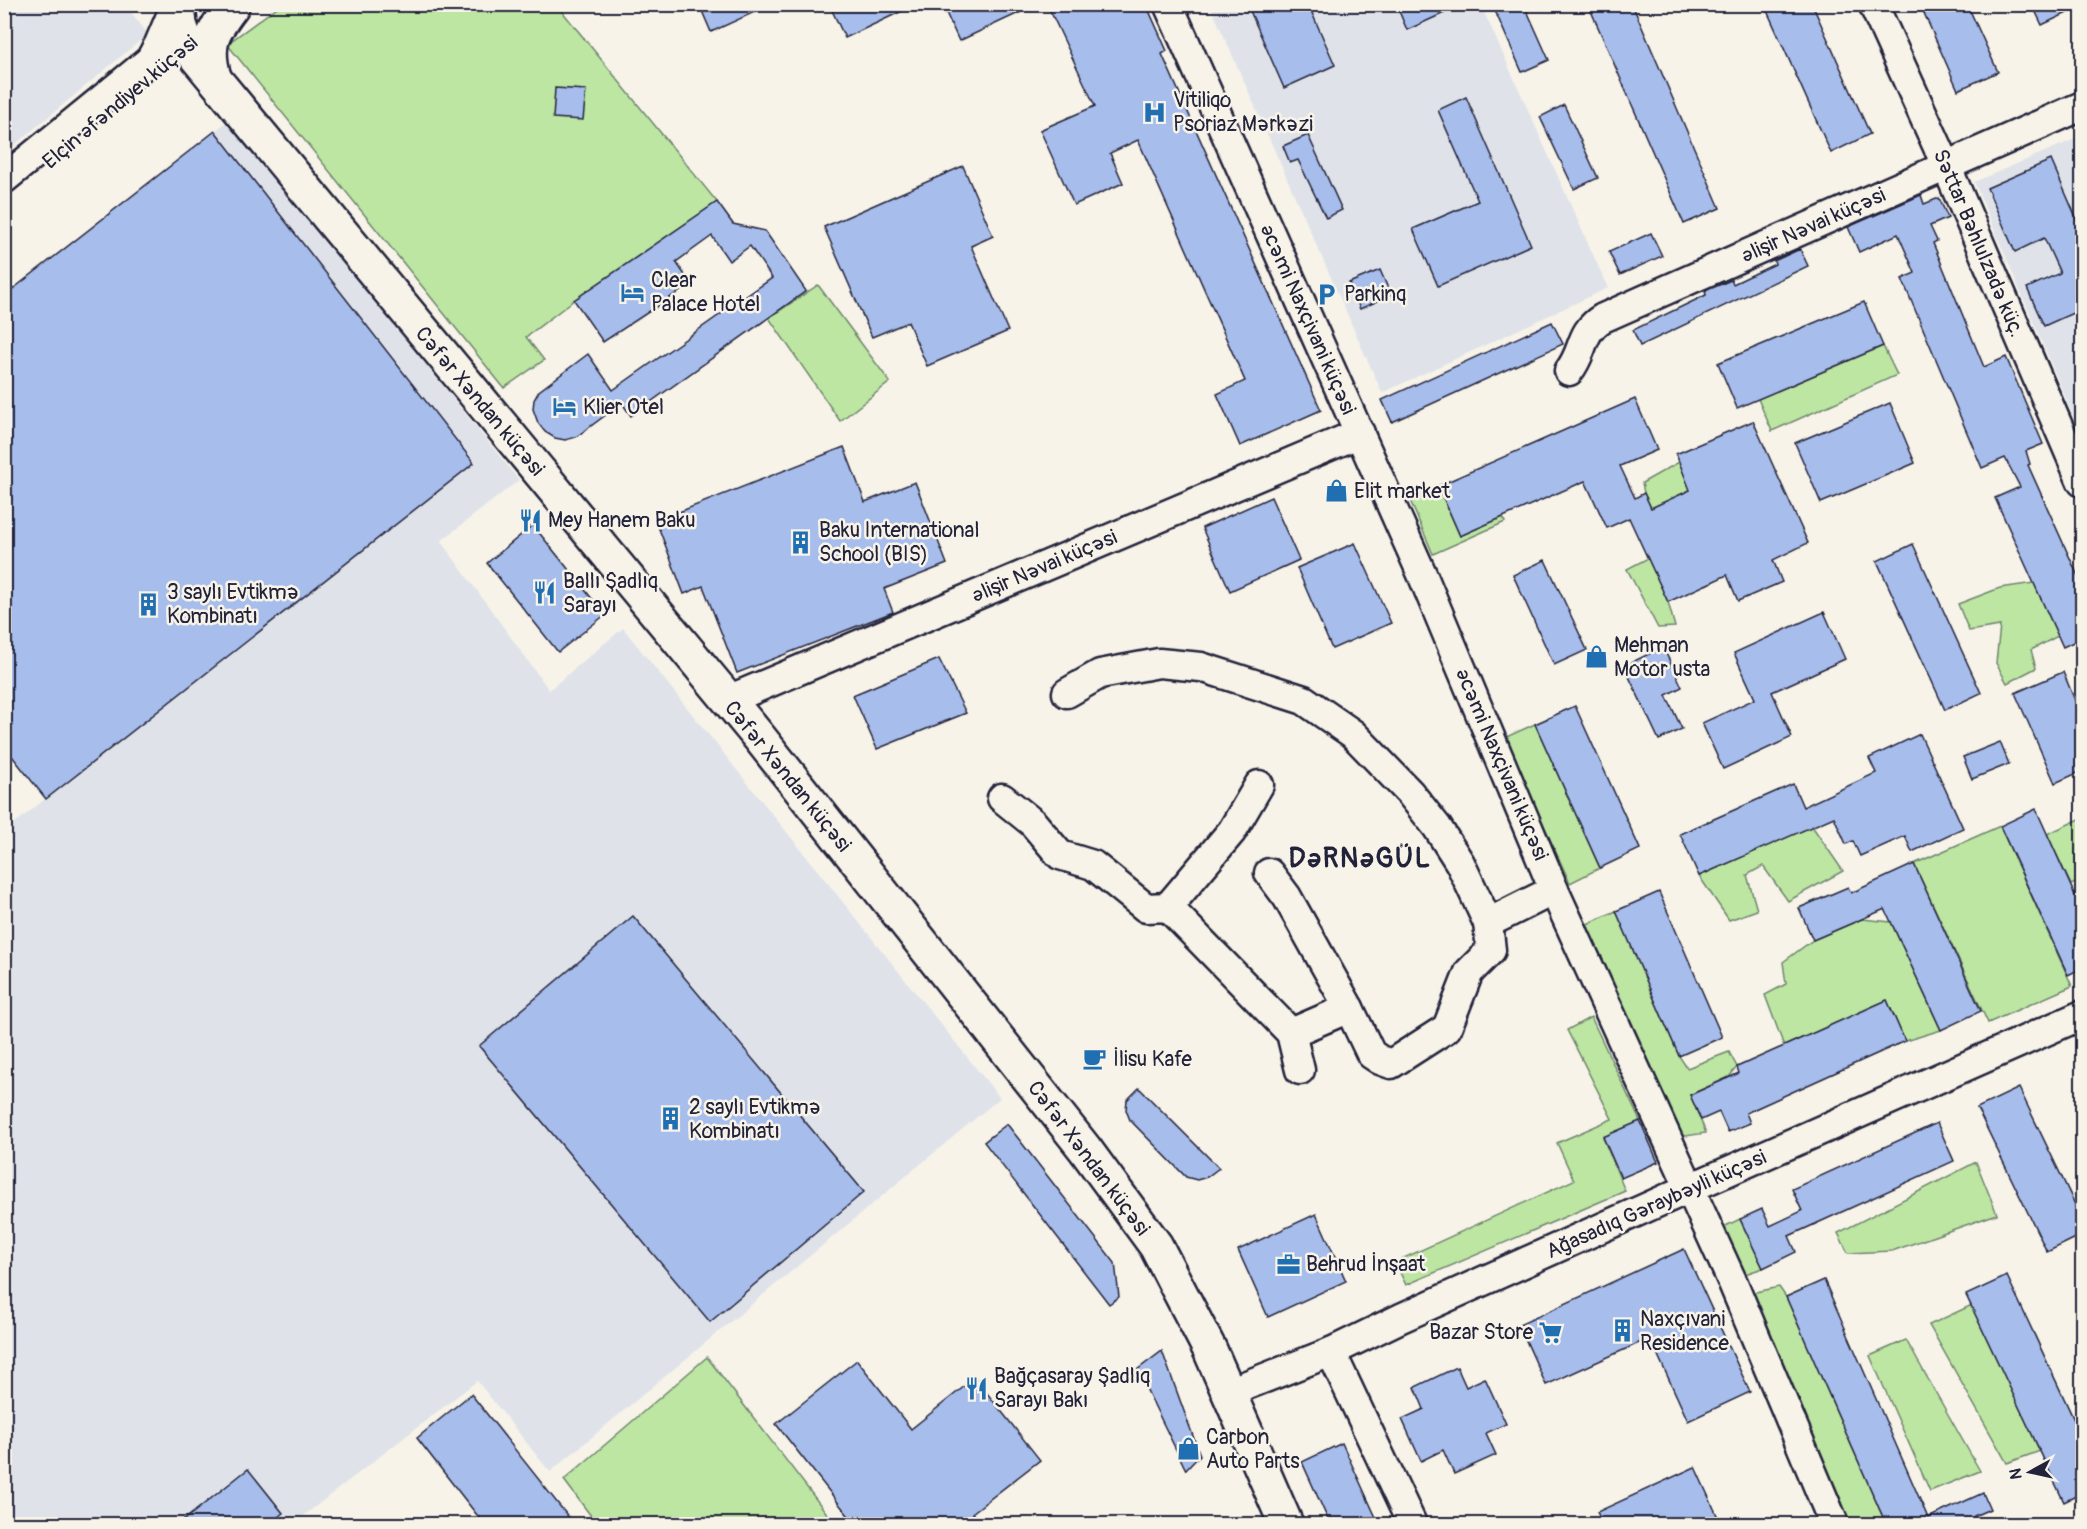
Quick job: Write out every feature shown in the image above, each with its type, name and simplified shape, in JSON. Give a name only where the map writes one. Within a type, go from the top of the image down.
[{"type":"main road","points":[[174,46],[180,25],[177,4]]},
{"type":"main road","points":[[214,77],[210,56],[212,36],[216,26],[233,5]]},
{"type":"main road","name":"Elçin Əfəndiyev küçəsi","points":[[174,46],[233,5]]},
{"type":"main road","name":"Cəfər Xəndan küçəsi","points":[[174,46],[214,77],[728,699],[1085,1149],[1156,1246],[1210,1350],[1286,1524]]},
{"type":"street","points":[[153,4],[159,21],[174,46]]},
{"type":"street","name":"Əcəmi Naxçivani küçəsi","points":[[1168,4],[1422,574],[1554,890],[1733,1283],[1834,1524]]},
{"type":"street","name":"Səttar Bəhlulzadə küç.","points":[[1873,4],[1946,165],[2082,482]]},
{"type":"street","name":"Elçin Əfəndiyev küçəsi","points":[[4,179],[150,60],[174,46]]},
{"type":"street","name":"Elçin Əfəndiyev küçəsi","points":[[4,198],[174,46]]},
{"type":"street","name":"Əlişir Nəvai küçəsi","points":[[1569,371],[1577,361],[1588,330],[1603,318],[2082,105]]},
{"type":"street","name":"Əlişir Nəvai küçəsi","points":[[728,699],[1360,433]]},
{"type":"street","points":[[1067,693],[1100,674],[1159,663],[1201,666],[1304,700],[1353,734],[1410,794],[1437,827],[1460,862],[1488,922],[1491,950],[1469,972],[1447,1028],[1391,1064],[1371,1054],[1349,1008],[1287,897],[1269,873]]},
{"type":"street","points":[[1002,798],[1033,823],[1060,855],[1093,865],[1146,908],[1168,907],[1232,831],[1259,785]]},
{"type":"street","points":[[1488,922],[1554,890]]},
{"type":"street","points":[[1168,907],[1291,1033],[1300,1070]]},
{"type":"street","points":[[1291,1033],[1349,1008]]},
{"type":"street","name":"Ağasadıq Gəraybəyli küçəsi","points":[[1229,1392],[1331,1352],[1401,1318],[1690,1188],[2082,1015]]},
{"type":"street","points":[[1331,1352],[1412,1524]]},
{"type":"shaded area","points":[[5,5],[125,5],[148,34],[5,153]]},
{"type":"shaded area","points":[[1210,5],[1481,5],[1608,288],[1382,393]]},
{"type":"shaded area","points":[[229,120],[519,480],[441,541],[549,690],[623,628],[1000,1098],[550,1472],[477,1381],[293,1524],[16,1524],[4,1510],[4,832],[45,799],[5,746],[5,296]]},
{"type":"shaded area","points":[[2082,136],[2082,437],[1974,182]]},
{"type":"green space","points":[[280,5],[557,5],[717,202],[574,300],[526,337],[544,360],[504,388],[227,44]]},
{"type":"green space","points":[[818,285],[890,382],[840,421],[769,318]]},
{"type":"green space","points":[[1883,346],[1897,375],[1772,431],[1758,399]]},
{"type":"green space","points":[[1679,462],[1726,574],[1706,585],[1667,501],[1651,508],[1644,493],[1642,483]]},
{"type":"green space","points":[[1438,486],[1460,536],[1503,517],[1505,522],[1433,554],[1409,498]]},
{"type":"green space","points":[[1648,558],[1668,602],[1675,627],[1658,628],[1627,569]]},
{"type":"green space","points":[[2034,583],[2058,636],[2031,650],[2036,668],[2007,683],[1996,663],[2000,626],[1969,631],[1958,604],[2000,588]]},
{"type":"green space","points":[[1535,724],[1600,868],[1570,883],[1504,738]]},
{"type":"green space","points":[[2082,818],[2082,880],[2071,885],[2047,834]]},
{"type":"green space","points":[[1812,826],[1843,871],[1788,901],[1763,866],[1747,875],[1757,910],[1729,920],[1699,876]]},
{"type":"green space","points":[[2000,826],[2072,986],[1988,1023],[1914,864]]},
{"type":"green space","points":[[1616,911],[1679,1056],[1687,1068],[1729,1052],[1737,1067],[1729,1077],[1690,1095],[1706,1133],[1679,1137],[1585,925]]},
{"type":"green space","points":[[1862,919],[1891,922],[1941,1030],[1905,1041],[1887,1000],[1784,1046],[1765,995],[1786,984],[1783,962],[1813,940]]},
{"type":"green space","points":[[1591,1017],[1640,1121],[1603,1138],[1625,1191],[1406,1285],[1395,1262],[1574,1180],[1557,1143],[1612,1119],[1567,1030]]},
{"type":"green space","points":[[1976,1162],[1997,1214],[1892,1251],[1848,1253],[1838,1233]]},
{"type":"green space","points":[[1740,1219],[1763,1268],[1742,1275],[1721,1228]]},
{"type":"green space","points":[[1779,1287],[1786,1297],[1886,1524],[1850,1524],[1751,1293]]},
{"type":"green space","points":[[1972,1305],[2040,1451],[2007,1463],[1929,1325]]},
{"type":"green space","points":[[1906,1340],[1980,1471],[1930,1491],[1870,1356]]},
{"type":"green space","points":[[707,1357],[835,1524],[597,1524],[564,1480]]},
{"type":"building","points":[[699,4],[772,4],[711,32]]},
{"type":"building","points":[[829,4],[917,4],[845,38]]},
{"type":"building","points":[[942,4],[1038,4],[959,41]]},
{"type":"building","points":[[1047,4],[1146,4],[1167,51],[1162,54],[1321,410],[1240,446],[1217,394],[1245,381],[1138,140],[1110,153],[1123,183],[1074,205],[1040,130],[1095,106]]},
{"type":"building","points":[[1247,4],[1308,4],[1335,65],[1284,88]]},
{"type":"building","points":[[1396,4],[1464,4],[1407,30]]},
{"type":"building","points":[[1492,4],[1524,4],[1549,60],[1522,72]]},
{"type":"building","points":[[1588,4],[1632,4],[1720,208],[1684,224]]},
{"type":"building","points":[[1764,4],[1812,4],[1870,134],[1831,153]]},
{"type":"building","points":[[1920,4],[1967,4],[1998,72],[1958,90]]},
{"type":"building","points":[[2032,4],[2082,4],[2082,6],[2042,25]]},
{"type":"building","points":[[555,88],[586,90],[583,120],[553,118]]},
{"type":"building","points":[[1466,97],[1531,245],[1438,286],[1413,229],[1478,201],[1438,110]]},
{"type":"building","points":[[1564,105],[1598,178],[1574,189],[1540,117]]},
{"type":"building","name":"3 saylı Evtikmə Kombinatı","points":[[215,131],[474,463],[46,799],[4,746],[4,296]]},
{"type":"building","points":[[1308,135],[1342,210],[1326,218],[1298,160],[1290,163],[1283,146]]},
{"type":"building","points":[[2051,160],[2082,231],[2082,309],[2044,326],[2027,288],[2060,273],[2044,238],[2015,252],[1987,188]]},
{"type":"building","points":[[963,166],[993,236],[971,246],[1008,331],[927,366],[908,322],[872,337],[824,227]]},
{"type":"building","points":[[1921,195],[1924,204],[1939,198],[1948,218],[1930,226],[1937,241],[1933,243],[1984,367],[2006,357],[2043,444],[2026,451],[2030,464],[2028,465],[2082,585],[2082,638],[2063,647],[1995,498],[2020,487],[2005,458],[1982,468],[1902,279],[1915,273],[1898,234],[1859,252],[1848,227]]},
{"type":"building","points":[[717,202],[733,224],[765,231],[806,291],[631,416],[622,403],[576,437],[565,440],[555,438],[545,432],[538,423],[533,409],[534,400],[539,391],[588,354],[613,390],[772,278],[750,246],[729,261],[712,236],[676,262],[691,284],[603,342],[574,300]]},
{"type":"building","points":[[1651,233],[1662,256],[1620,275],[1609,252]]},
{"type":"building","points":[[1800,249],[1808,266],[1640,346],[1633,330],[1706,295],[1705,291],[1731,280],[1733,284]]},
{"type":"building","points":[[1380,270],[1391,295],[1360,309],[1349,283]]},
{"type":"building","points":[[1864,302],[1883,346],[1737,408],[1718,363]]},
{"type":"building","points":[[1552,322],[1563,344],[1392,422],[1382,400]]},
{"type":"building","points":[[1635,399],[1657,450],[1620,466],[1635,498],[1644,493],[1651,508],[1690,490],[1676,454],[1753,421],[1808,543],[1773,560],[1782,582],[1738,601],[1727,575],[1668,602],[1629,518],[1607,528],[1585,481],[1460,536],[1438,486]]},
{"type":"building","points":[[1890,403],[1915,463],[1821,503],[1795,443]]},
{"type":"building","name":"Baku International School (BIS)","points":[[844,447],[865,502],[915,482],[947,564],[884,589],[893,612],[737,673],[703,586],[684,594],[656,521]]},
{"type":"building","points":[[1271,497],[1299,560],[1230,591],[1202,528]]},
{"type":"building","points":[[533,525],[605,615],[558,652],[487,563]]},
{"type":"building","points":[[1355,543],[1391,623],[1332,649],[1297,568]]},
{"type":"building","points":[[1913,544],[1981,693],[1945,710],[1877,561]]},
{"type":"building","points":[[1545,560],[1587,650],[1554,665],[1513,575]]},
{"type":"building","points":[[1824,612],[1845,659],[1772,692],[1792,737],[1723,769],[1702,723],[1755,699],[1734,653]]},
{"type":"building","points":[[1663,647],[1682,687],[1666,695],[1682,729],[1659,740],[1624,666]]},
{"type":"building","points":[[939,659],[966,713],[877,749],[853,695]]},
{"type":"building","points":[[2063,672],[2082,717],[2082,771],[2055,783],[2015,693]]},
{"type":"building","points":[[1575,706],[1640,849],[1600,868],[1535,724]]},
{"type":"building","points":[[1920,734],[1963,828],[1912,852],[1905,836],[1860,856],[1853,841],[1846,844],[1834,817],[1699,876],[1680,834],[1793,784],[1803,807],[1876,773],[1869,758]]},
{"type":"building","points":[[2000,742],[2009,764],[1972,779],[1963,757]]},
{"type":"building","points":[[2036,809],[2082,911],[2082,968],[2068,975],[2000,826]]},
{"type":"building","points":[[1914,864],[1981,1011],[1941,1030],[1885,909],[1813,940],[1799,908],[1848,887],[1851,893]]},
{"type":"building","points":[[1659,892],[1722,1037],[1679,1056],[1616,911]]},
{"type":"building","name":"2 saylı Evtikmə Kombinatı","points":[[633,916],[864,1192],[710,1322],[479,1046]]},
{"type":"building","points":[[1887,1000],[1905,1041],[1746,1113],[1750,1123],[1728,1132],[1719,1112],[1701,1120],[1690,1095],[1739,1073],[1737,1067]]},
{"type":"building","points":[[1139,1088],[1219,1168],[1207,1177],[1197,1180],[1186,1177],[1130,1120],[1126,1110],[1127,1100]]},
{"type":"building","points":[[2019,1088],[2082,1219],[2082,1235],[2047,1252],[1977,1108]]},
{"type":"building","points":[[1640,1121],[1658,1162],[1621,1178],[1603,1137]]},
{"type":"building","points":[[1937,1123],[1954,1161],[1789,1236],[1796,1252],[1763,1268],[1740,1219],[1762,1209],[1770,1226],[1802,1211],[1792,1189]]},
{"type":"building","points":[[1007,1124],[1115,1263],[1119,1297],[1109,1304],[984,1142]]},
{"type":"building","points":[[1316,1214],[1346,1281],[1268,1317],[1238,1250]]},
{"type":"building","name":"Naxçıvani Residence","points":[[1684,1249],[1750,1392],[1688,1421],[1650,1338],[1546,1385],[1519,1325]]},
{"type":"building","points":[[2007,1276],[2082,1437],[2082,1493],[2064,1502],[1966,1295]]},
{"type":"building","points":[[1824,1280],[1928,1518],[1983,1493],[1990,1509],[1974,1516],[1977,1524],[1886,1524],[1786,1297]]},
{"type":"building","points":[[1162,1351],[1200,1455],[1186,1470],[1137,1370]]},
{"type":"building","points":[[857,1360],[911,1429],[975,1378],[1040,1460],[972,1513],[981,1524],[855,1524],[776,1424]]},
{"type":"building","points":[[1457,1367],[1466,1387],[1485,1378],[1506,1424],[1486,1433],[1496,1455],[1454,1474],[1443,1450],[1421,1461],[1402,1419],[1424,1409],[1415,1387]]},
{"type":"building","points":[[471,1394],[574,1524],[484,1524],[417,1438]]},
{"type":"building","points":[[1342,1443],[1379,1524],[1330,1524],[1302,1462]]},
{"type":"building","points":[[1695,1467],[1721,1524],[1603,1524],[1597,1512]]},
{"type":"building","points":[[248,1469],[283,1513],[269,1524],[179,1524]]},
{"type":"place","name":"Vitiliqo Psoriaz Mərkəzi","points":[[1155,112]]},
{"type":"place","name":"Clear Palace Hotel","points":[[633,292]]},
{"type":"place","name":"Parkinq","points":[[1326,294]]},
{"type":"place","name":"Klier Otel","points":[[565,407]]},
{"type":"place","name":"Elit market","points":[[1336,491]]},
{"type":"place","name":"Mey Hanem Baku","points":[[530,520]]},
{"type":"place","name":"Baku International School (BIS)","points":[[801,542]]},
{"type":"place","name":"Ballı Şadlıq Sarayı","points":[[545,593]]},
{"type":"place","name":"3 saylı Evtikmə Kombinatı","points":[[149,604]]},
{"type":"place","name":"Mehman Motor usta","points":[[1596,657]]},
{"type":"place","name":"İlisu Kafe","points":[[1095,1059]]},
{"type":"place","name":"2 saylı Evtikmə Kombinatı","points":[[671,1119]]},
{"type":"place","name":"Behrud İnşaat","points":[[1288,1264]]},
{"type":"place","name":"Naxçıvani Residence","points":[[1622,1331]]},
{"type":"place","name":"Bazar Store","points":[[1551,1332]]},
{"type":"place","name":"Bağçasaray Şadlıq Sarayı Bakı","points":[[976,1388]]},
{"type":"place","name":"Carbon Auto Parts","points":[[1188,1449]]},
{"type":"district","name":"DƏRNƏGÜL","points":[[1360,858]]}]
